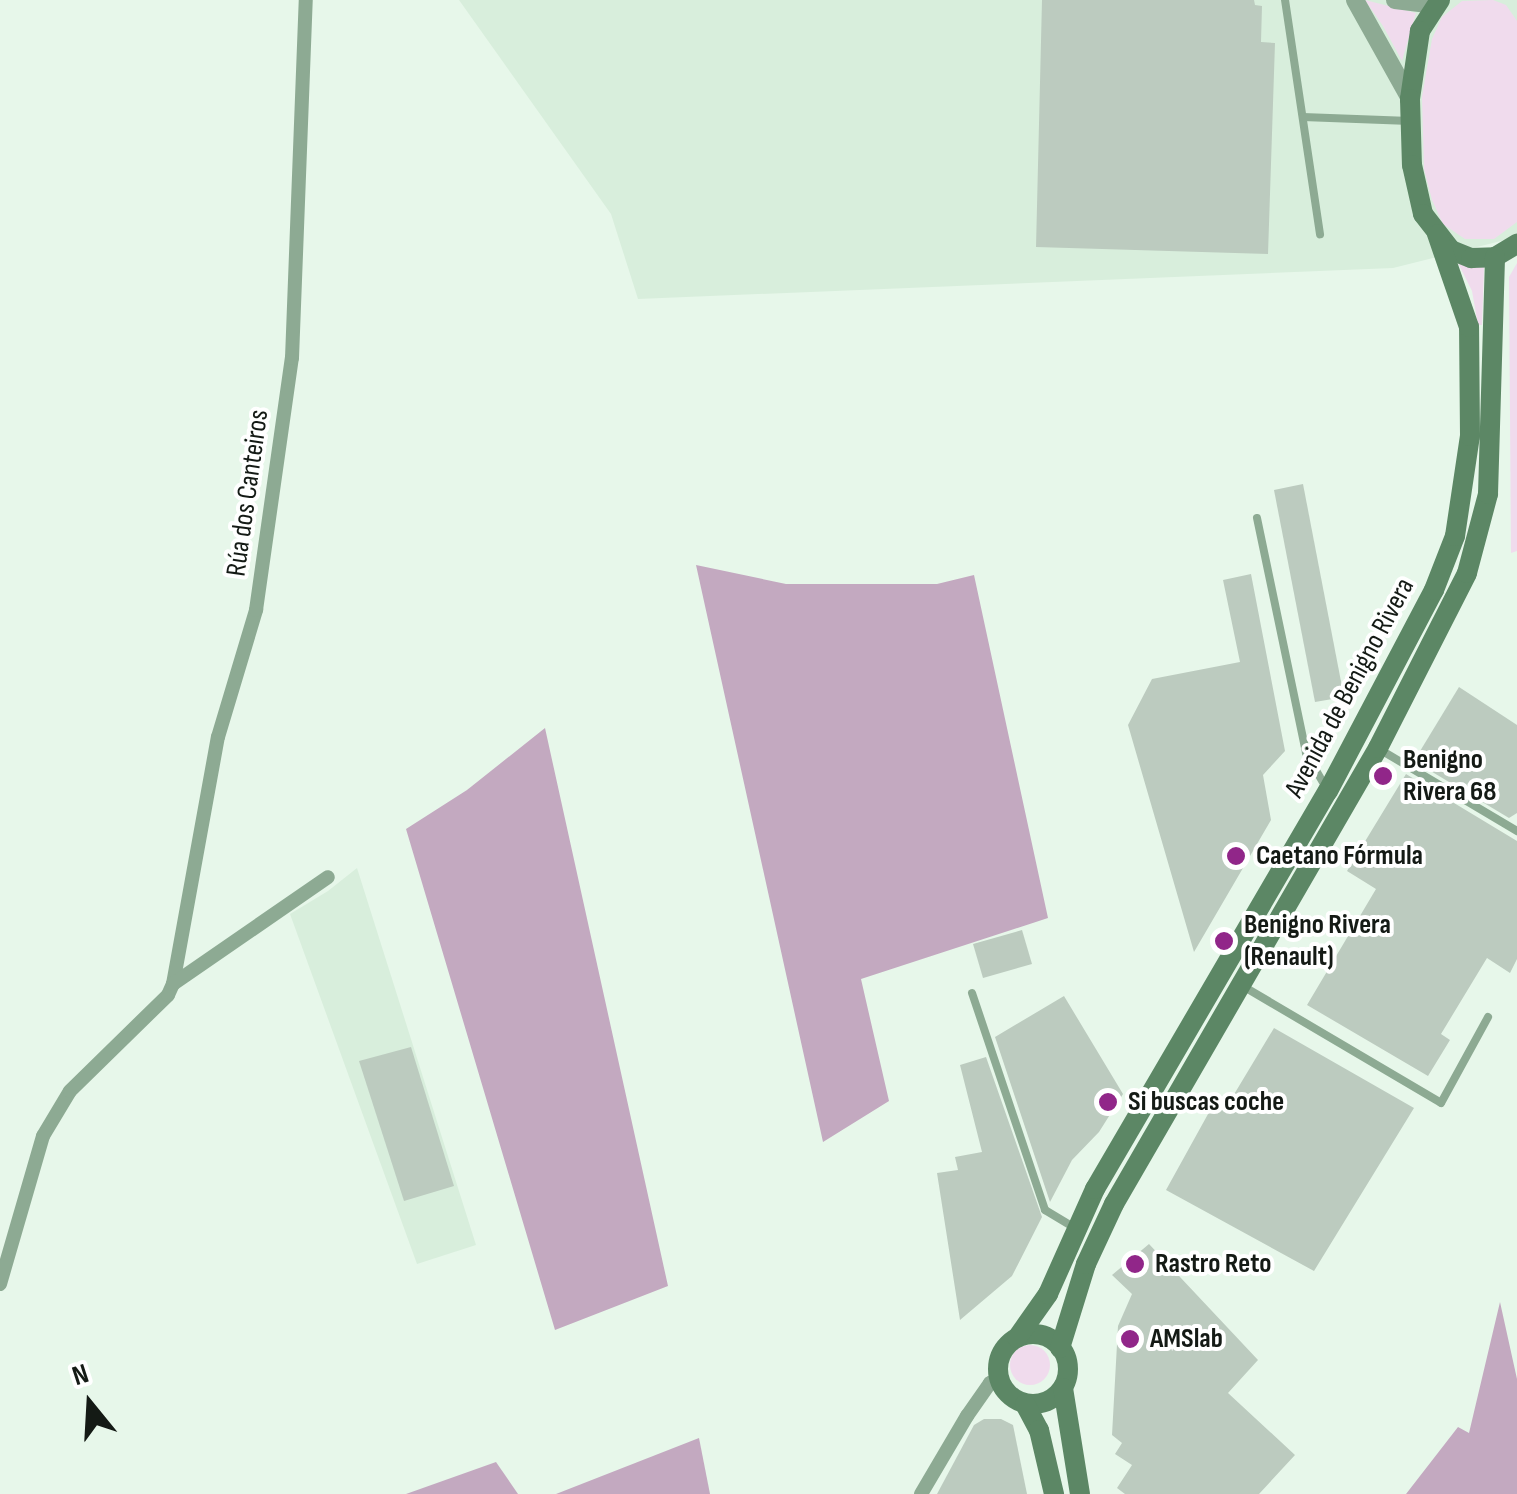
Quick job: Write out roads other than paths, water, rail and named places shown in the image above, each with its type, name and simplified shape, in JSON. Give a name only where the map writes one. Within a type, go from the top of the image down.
[{"type":"main road","name":"Avenida de Benigno Rivera","points":[[1017,1338],[1048,1294],[1095,1189],[1328,791],[1434,590],[1462,506],[1470,436],[1469,328],[1437,234],[1423,214],[1412,166],[1410,99],[1420,30],[1437,2]]},
{"type":"main road","points":[[1437,234],[1452,250],[1470,258],[1510,250]]},
{"type":"main road","name":"Avenida de Benigno Rivera","points":[[1060,1348],[1086,1264],[1114,1204],[1378,748],[1467,574],[1488,494],[1510,250]]},
{"type":"main road","points":[[1062,1388],[1046,1402],[1024,1404],[1013,1399],[999,1379],[1001,1356],[1017,1338],[1045,1336],[1060,1348],[1068,1368],[1062,1388],[1082,1492]]},
{"type":"main road","points":[[1024,1404],[1039,1430],[1054,1494]]},
{"type":"street","name":"Rúa dos Canteiros","points":[[172,984],[218,738],[256,610],[292,358],[298,108],[306,0]]},
{"type":"street","points":[[1355,0],[1410,99]]},
{"type":"street","points":[[1395,0],[1437,2]]},
{"type":"street","points":[[0,1284],[26,1183],[52,1121],[70,1091],[168,995],[172,984],[328,878]]},
{"type":"street","points":[[921,1494],[967,1416],[990,1383],[999,1379]]},
{"type":"lane","points":[[1285,0],[1320,234]]},
{"type":"lane","points":[[1302,118],[1410,121]]},
{"type":"lane","points":[[1257,518],[1306,752],[1328,791]]},
{"type":"lane","points":[[1378,748],[1517,830]]},
{"type":"lane","points":[[1241,985],[1441,1102],[1488,1016]]},
{"type":"lane","points":[[972,993],[1046,1210],[1077,1230]]},
{"type":"place","name":"Benigno Rivera 68","points":[[1383,776]]},
{"type":"place","name":"Caetano Fórmula","points":[[1236,856]]},
{"type":"place","name":"Benigno Rivera (Renault)","points":[[1224,941]]},
{"type":"place","name":"Si buscas coche","points":[[1108,1102]]},
{"type":"place","name":"Rastro Reto","points":[[1135,1264]]},
{"type":"place","name":"AMSlab","points":[[1130,1339]]}]
